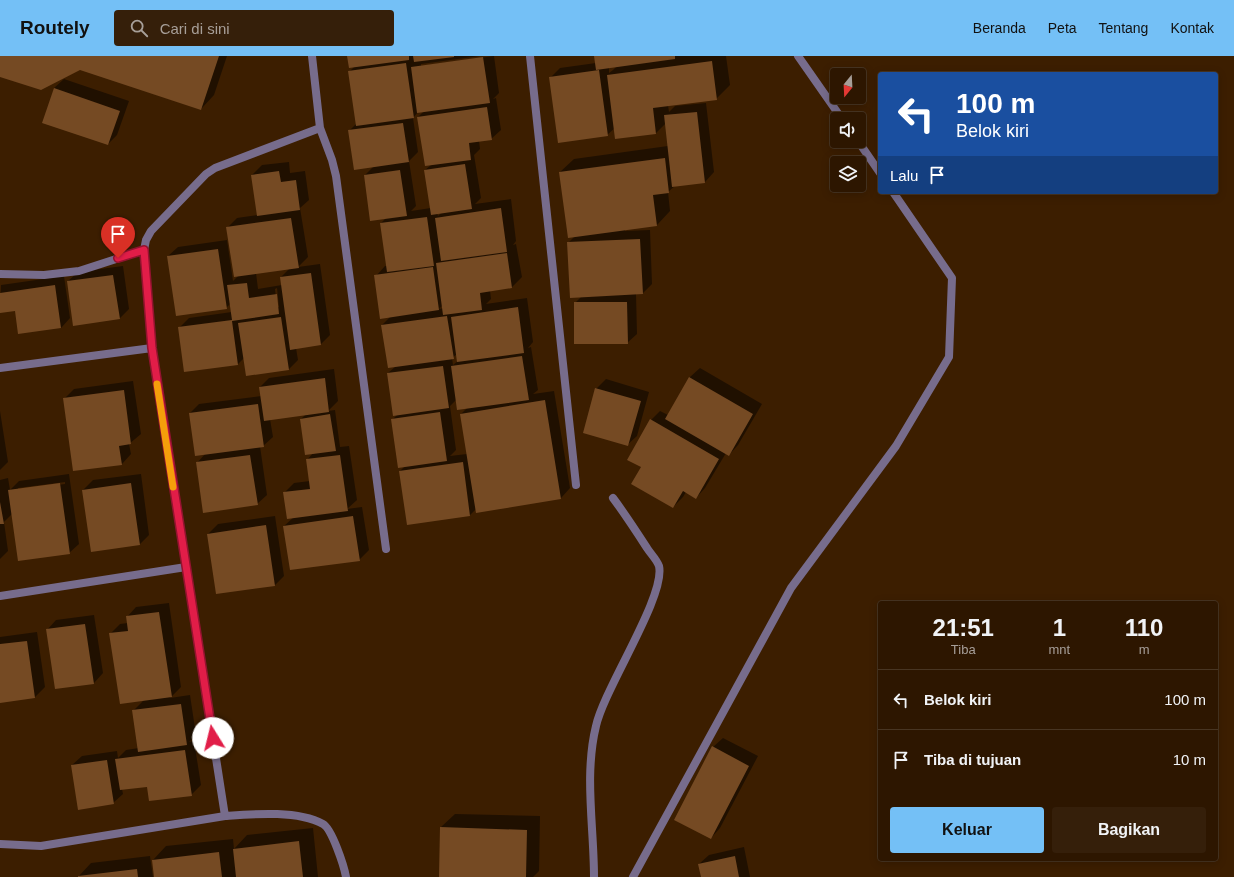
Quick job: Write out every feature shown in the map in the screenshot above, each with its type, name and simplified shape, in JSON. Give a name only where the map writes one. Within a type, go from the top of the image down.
[{"type":"street","points":[[312,56],[320,128],[332,160],[336,176],[386,549]]},
{"type":"street","points":[[530,56],[576,485]]},
{"type":"street","points":[[798,56],[837,112]]},
{"type":"street","points":[[225,816],[152,348],[144,250],[146,240],[151,231],[206,174],[214,168],[320,128]]},
{"type":"street","points":[[863,148],[878,170]]},
{"type":"street","points":[[633,877],[791,588],[896,446],[949,357],[952,278],[894,194]]},
{"type":"street","points":[[0,274],[44,275],[79,271],[144,250]]},
{"type":"street","points":[[0,368],[152,348]]},
{"type":"street","points":[[594,877],[590,775],[591,747],[596,723],[654,595],[658,580],[659,566],[624,512],[613,498]]},
{"type":"street","points":[[0,596],[186,567]]},
{"type":"street","points":[[0,844],[42,846],[225,816],[264,813],[302,817],[324,824],[334,840],[346,877]]},
{"type":"building","points":[[0,56],[219,56],[201,110],[80,70],[41,90],[0,77]]},
{"type":"building","points":[[347,56],[409,56],[409,60],[349,68]]},
{"type":"building","points":[[413,56],[454,56],[454,57],[414,62]]},
{"type":"building","points":[[594,56],[675,56],[675,59],[596,70]]},
{"type":"building","points":[[483,57],[490,103],[417,113],[411,67]]},
{"type":"building","points":[[712,61],[717,100],[653,108],[656,134],[615,139],[607,75]]},
{"type":"building","points":[[406,63],[414,118],[356,126],[348,71]]},
{"type":"building","points":[[599,70],[608,136],[558,143],[549,77]]},
{"type":"building","points":[[54,88],[120,111],[108,145],[42,123]]},
{"type":"building","points":[[487,107],[492,140],[469,143],[471,160],[425,166],[417,117]]},
{"type":"building","points":[[697,112],[705,183],[672,187],[664,115]]},
{"type":"building","points":[[403,123],[409,162],[354,170],[348,130]]},
{"type":"building","points":[[665,158],[669,193],[653,195],[657,226],[568,238],[559,172]]},
{"type":"building","points":[[465,164],[472,209],[431,215],[424,170]]},
{"type":"building","points":[[400,170],[407,216],[370,221],[364,175]]},
{"type":"building","points":[[279,171],[281,182],[296,180],[300,210],[257,216],[251,175]]},
{"type":"building","points":[[501,208],[507,252],[441,261],[435,218]]},
{"type":"building","points":[[427,217],[434,266],[387,272],[380,223]]},
{"type":"building","points":[[291,218],[299,268],[234,277],[226,227]]},
{"type":"building","points":[[640,239],[643,294],[570,298],[567,242]]},
{"type":"building","points":[[218,249],[227,309],[176,316],[167,256]]},
{"type":"building","points":[[507,253],[512,288],[480,293],[482,310],[443,315],[436,263]]},
{"type":"building","points":[[433,267],[439,310],[380,319],[374,275]]},
{"type":"building","points":[[311,273],[321,345],[290,350],[280,277]]},
{"type":"building","points":[[113,275],[120,319],[73,326],[67,281]]},
{"type":"building","points":[[247,283],[249,298],[277,294],[279,314],[232,321],[238,365],[184,372],[178,327],[232,320],[227,285]]},
{"type":"building","points":[[55,285],[61,328],[18,334],[15,311],[0,313],[0,293]]},
{"type":"building","points":[[574,302],[627,302],[628,344],[574,344]]},
{"type":"building","points":[[518,307],[524,353],[457,362],[451,317]]},
{"type":"building","points":[[447,316],[454,359],[388,368],[381,325]]},
{"type":"building","points":[[281,317],[289,370],[246,376],[238,323]]},
{"type":"building","points":[[522,356],[529,400],[457,410],[451,366]]},
{"type":"building","points":[[443,366],[449,408],[393,416],[387,373]]},
{"type":"building","points":[[689,377],[753,414],[729,456],[665,419]]},
{"type":"building","points":[[325,378],[329,412],[264,421],[259,387]]},
{"type":"building","points":[[595,388],[641,401],[628,446],[583,433]]},
{"type":"building","points":[[124,390],[131,444],[119,446],[122,465],[73,471],[63,398]]},
{"type":"building","points":[[545,400],[561,499],[476,513],[460,414]]},
{"type":"building","points":[[258,404],[264,447],[195,456],[189,413]]},
{"type":"building","points":[[440,412],[447,461],[398,468],[391,419]]},
{"type":"building","points":[[330,414],[336,451],[305,455],[300,419]]},
{"type":"building","points":[[650,419],[719,459],[696,499],[683,491],[673,508],[631,484],[641,467],[627,460]]},
{"type":"building","points":[[250,455],[258,505],[203,513],[196,462]]},
{"type":"building","points":[[340,455],[348,511],[287,519],[283,492],[310,489],[306,459]]},
{"type":"building","points":[[463,462],[470,516],[407,525],[399,471]]},
{"type":"building","points":[[60,483],[70,554],[18,561],[8,490]]},
{"type":"building","points":[[131,483],[140,545],[91,552],[82,490]]},
{"type":"building","points":[[0,502],[4,524],[0,524]]},
{"type":"building","points":[[353,516],[360,561],[290,570],[283,526]]},
{"type":"building","points":[[266,525],[275,586],[216,594],[207,534]]},
{"type":"building","points":[[159,612],[172,697],[120,704],[109,633],[128,631],[126,616]]},
{"type":"building","points":[[85,624],[94,684],[55,689],[46,629]]},
{"type":"building","points":[[27,641],[35,698],[0,703],[0,644]]},
{"type":"building","points":[[181,704],[187,745],[138,752],[132,710]]},
{"type":"building","points":[[712,746],[749,766],[711,839],[674,820]]},
{"type":"building","points":[[185,750],[192,796],[149,801],[147,787],[120,790],[115,759]]},
{"type":"building","points":[[107,760],[114,804],[78,810],[71,765]]},
{"type":"building","points":[[440,827],[527,830],[526,877],[439,877]]},
{"type":"building","points":[[299,841],[303,877],[236,877],[233,849]]},
{"type":"building","points":[[219,852],[222,877],[154,877],[152,860]]},
{"type":"building","points":[[735,856],[739,877],[701,877],[698,864]]},
{"type":"building","points":[[137,869],[138,877],[78,877],[78,876]]},
{"type":"slow traffic","points":[[157,384],[173,487]]},
{"type":"route","points":[[118,258],[144,250],[152,348],[213,738]]}]
